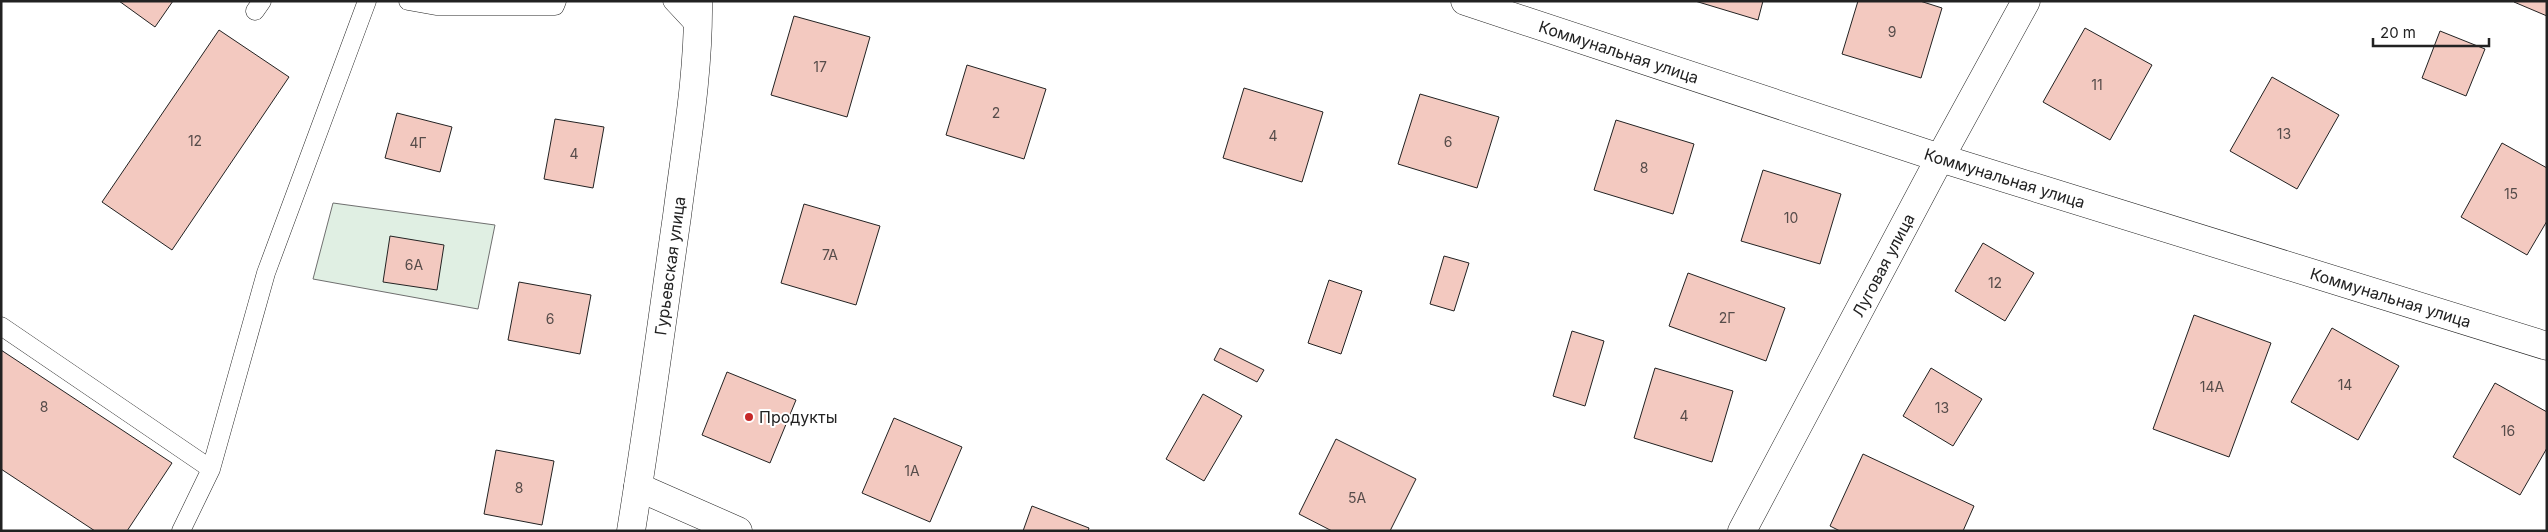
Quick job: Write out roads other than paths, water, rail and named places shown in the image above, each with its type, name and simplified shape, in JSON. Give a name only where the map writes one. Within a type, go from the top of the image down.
[{"type":"street","name":"Гурьевская улица","points":[[630,531],[638,487],[687,137],[698,30],[698,1]]},
{"type":"street","name":"Коммунальная улица","points":[[1466,1],[1940,158],[2547,346]]},
{"type":"street","name":"Луговая улица","points":[[1742,531],[1940,158],[2026,1]]},
{"type":"street","points":[[638,487],[738,531]]},
{"type":"lane","points":[[181,531],[211,469],[266,273],[367,1]]},
{"type":"lane","points":[[408,1],[436,6],[555,6],[557,1]]},
{"type":"lane","points":[[672,1],[698,30]]},
{"type":"lane","points":[[1,326],[211,469]]},
{"type":"place","name":"Продукты","points":[[749,417]]}]
